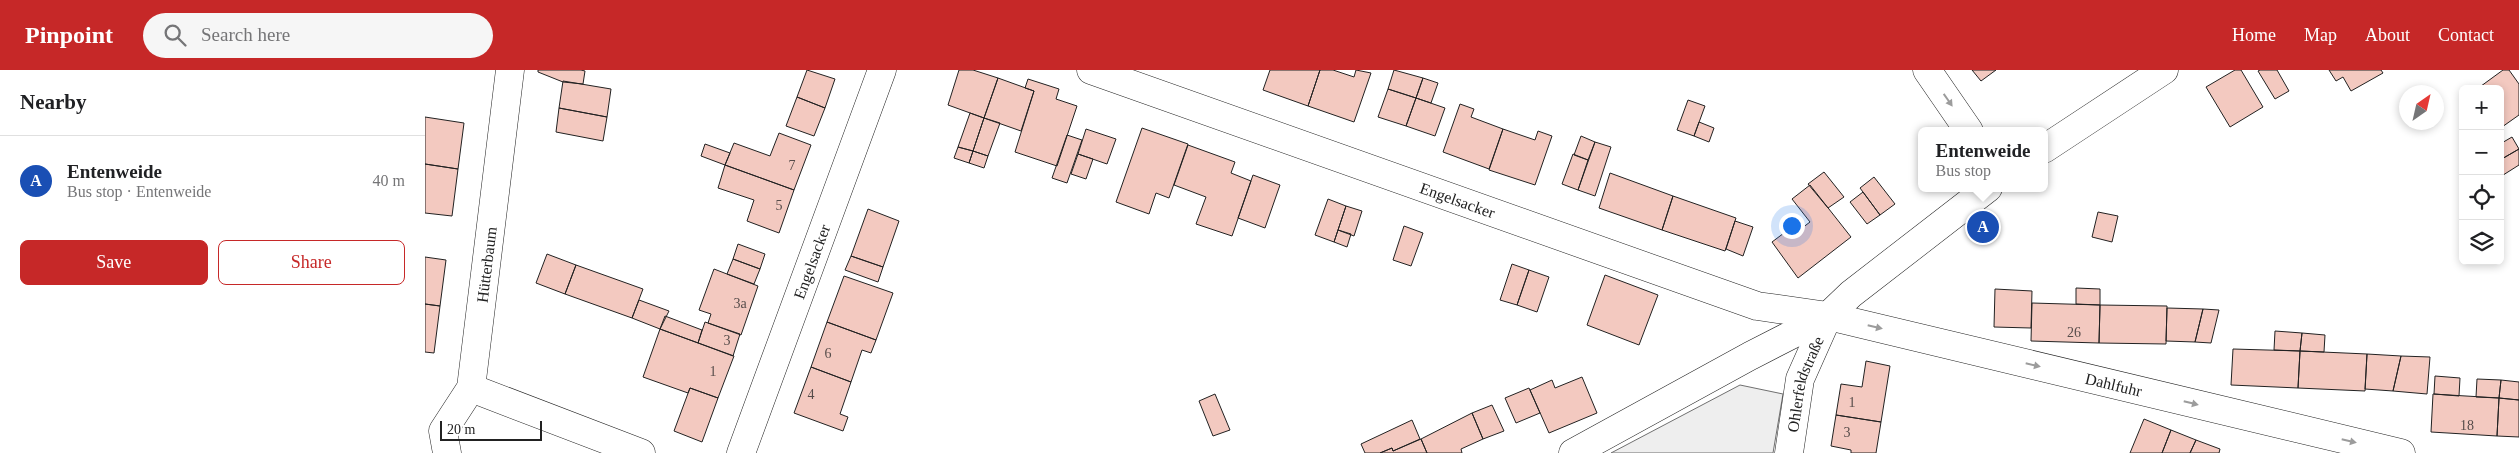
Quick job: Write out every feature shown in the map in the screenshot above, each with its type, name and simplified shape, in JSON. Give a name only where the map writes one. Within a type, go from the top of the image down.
[{"type":"street","name":"Hütterbaum","points":[[438,436],[471,388],[510,70]]},
{"type":"street","name":"Engelsacker","points":[[741,453],[882,70]]},
{"type":"street","name":"Engelsacker","points":[[1091,70],[1757,306],[1828,316]]},
{"type":"street","points":[[1927,70],[1966,127]]},
{"type":"street","points":[[2048,146],[2164,70]]},
{"type":"street","points":[[1573,453],[1750,356],[1828,316],[1859,288],[1982,192]]},
{"type":"street","name":"Ohlerfeldstraße","points":[[1789,453],[1801,378],[1828,316]]},
{"type":"street","name":"Dahlfuhr","points":[[1828,316],[2401,453]]},
{"type":"street","points":[[471,388],[641,453]]},
{"type":"shaded area","points":[[1740,385],[1783,394],[1773,453],[1611,453]]},
{"type":"building","points":[[538,70],[585,71],[583,84],[563,82],[538,72]]},
{"type":"building","points":[[807,70],[835,79],[825,108],[797,97]]},
{"type":"building","points":[[959,70],[973,70],[998,78],[984,118],[948,105]]},
{"type":"building","points":[[1270,70],[1320,70],[1308,106],[1263,90]]},
{"type":"building","points":[[1320,70],[1333,70],[1354,77],[1356,70],[1371,73],[1354,122],[1308,106]]},
{"type":"building","points":[[1394,70],[1423,78],[1416,98],[1388,89]]},
{"type":"building","points":[[1972,70],[1996,70],[1981,81]]},
{"type":"building","points":[[2235,70],[2241,70],[2263,107],[2230,127],[2206,87]]},
{"type":"building","points":[[2277,70],[2289,91],[2275,99],[2258,71]]},
{"type":"building","points":[[2329,70],[2381,70],[2383,73],[2351,91],[2343,77],[2336,81]]},
{"type":"building","points":[[2503,70],[2509,70],[2519,84],[2519,115],[2504,126],[2504,85],[2482,85]]},
{"type":"building","points":[[998,78],[1034,91],[1021,131],[984,118]]},
{"type":"building","points":[[1423,78],[1438,83],[1431,103],[1416,98]]},
{"type":"building","points":[[1028,79],[1059,89],[1056,99],[1077,106],[1057,166],[1015,152],[1034,91],[1025,88]]},
{"type":"building","points":[[563,81],[611,89],[607,117],[559,108]]},
{"type":"building","points":[[1388,89],[1416,98],[1406,126],[1378,117]]},
{"type":"building","points":[[797,97],[825,108],[814,136],[786,126]]},
{"type":"building","points":[[1416,98],[1445,108],[1435,136],[1406,126]]},
{"type":"building","points":[[1688,100],[1705,106],[1694,136],[1677,130]]},
{"type":"building","points":[[1460,104],[1474,109],[1471,117],[1503,129],[1489,169],[1443,152]]},
{"type":"building","points":[[559,108],[607,117],[603,141],[556,132]]},
{"type":"building","points":[[970,113],[984,118],[973,151],[958,147]]},
{"type":"building","points":[[425,117],[464,123],[458,169],[425,164]]},
{"type":"building","points":[[984,118],[1000,123],[988,156],[973,151]]},
{"type":"building","points":[[1699,122],[1714,128],[1709,142],[1694,136]]},
{"type":"building","points":[[1142,128],[1188,144],[1169,198],[1156,193],[1149,214],[1116,202]]},
{"type":"building","points":[[1086,129],[1116,139],[1107,164],[1078,154]]},
{"type":"building","points":[[1503,129],[1535,140],[1538,131],[1552,136],[1535,185],[1489,170]]},
{"type":"building","points":[[779,133],[811,145],[794,190],[725,165],[734,143],[770,156]]},
{"type":"building","points":[[1067,135],[1082,140],[1067,183],[1052,178]]},
{"type":"building","points":[[1581,136],[1595,142],[1588,160],[1574,155]]},
{"type":"building","points":[[2512,137],[2519,149],[2504,158],[2504,142]]},
{"type":"building","points":[[1595,142],[1611,147],[1595,196],[1578,190]]},
{"type":"building","points":[[705,144],[730,153],[725,165],[701,156]]},
{"type":"building","points":[[1188,145],[1235,162],[1231,173],[1251,181],[1232,236],[1196,224],[1206,197],[1174,185]]},
{"type":"building","points":[[958,147],[973,151],[969,163],[954,158]]},
{"type":"building","points":[[2519,149],[2519,165],[2504,174],[2504,158]]},
{"type":"building","points":[[973,151],[988,156],[984,168],[969,163]]},
{"type":"building","points":[[1078,154],[1093,159],[1086,179],[1071,174]]},
{"type":"building","points":[[1573,154],[1588,160],[1578,190],[1562,184]]},
{"type":"building","points":[[425,164],[458,169],[452,216],[425,213]]},
{"type":"building","points":[[725,165],[794,190],[779,233],[747,221],[754,200],[718,188]]},
{"type":"building","points":[[1824,172],[1844,197],[1828,208],[1808,184]]},
{"type":"building","points":[[1610,173],[1673,196],[1662,230],[1599,208]]},
{"type":"building","points":[[1253,175],[1280,185],[1265,228],[1238,218]]},
{"type":"building","points":[[1874,177],[1895,204],[1880,215],[1860,188]]},
{"type":"building","points":[[1810,185],[1851,237],[1798,278],[1772,242],[1784,233],[1789,238],[1810,222],[1792,199]]},
{"type":"building","points":[[1863,192],[1880,215],[1867,224],[1850,202]]},
{"type":"building","points":[[1673,196],[1736,218],[1725,251],[1662,230]]},
{"type":"building","points":[[1328,199],[1346,206],[1334,242],[1315,235]]},
{"type":"building","points":[[1346,206],[1362,211],[1354,236],[1338,230]]},
{"type":"building","points":[[868,209],[899,221],[883,267],[851,256]]},
{"type":"building","points":[[2098,212],[2118,216],[2112,242],[2092,237]]},
{"type":"building","points":[[1735,221],[1753,227],[1743,256],[1726,249]]},
{"type":"building","points":[[1404,226],[1423,233],[1411,266],[1393,260]]},
{"type":"building","points":[[1338,230],[1351,234],[1347,247],[1334,242]]},
{"type":"building","points":[[738,244],[765,254],[760,269],[733,259]]},
{"type":"building","points":[[547,254],[576,265],[565,294],[536,283]]},
{"type":"building","points":[[851,256],[883,267],[878,282],[845,270]]},
{"type":"building","points":[[425,257],[446,260],[440,306],[425,304]]},
{"type":"building","points":[[733,259],[760,269],[754,284],[727,274]]},
{"type":"building","points":[[1512,264],[1529,270],[1517,305],[1500,300]]},
{"type":"building","points":[[576,265],[643,289],[632,318],[565,294]]},
{"type":"building","points":[[714,269],[758,286],[741,335],[708,323],[711,314],[699,310]]},
{"type":"building","points":[[1529,270],[1549,277],[1537,312],[1517,305]]},
{"type":"building","points":[[1605,275],[1658,295],[1639,345],[1587,325]]},
{"type":"building","points":[[844,276],[893,293],[876,340],[827,322]]},
{"type":"building","points":[[2076,288],[2100,289],[2100,305],[2076,304]]},
{"type":"building","points":[[1995,289],[2032,291],[2031,328],[1994,327]]},
{"type":"building","points":[[639,300],[669,311],[660,329],[632,318]]},
{"type":"building","points":[[2032,303],[2100,305],[2099,343],[2031,341]]},
{"type":"building","points":[[425,304],[440,306],[434,353],[425,352]]},
{"type":"building","points":[[2100,305],[2167,306],[2166,344],[2099,343]]},
{"type":"building","points":[[2167,308],[2203,309],[2195,342],[2166,341]]},
{"type":"building","points":[[2203,309],[2219,310],[2211,343],[2195,342]]},
{"type":"building","points":[[665,316],[702,330],[698,343],[660,329]]},
{"type":"building","points":[[705,322],[740,334],[733,356],[698,343]]},
{"type":"building","points":[[827,322],[876,340],[871,353],[862,350],[851,382],[811,367]]},
{"type":"building","points":[[660,329],[734,356],[718,398],[690,388],[688,393],[643,377]]},
{"type":"building","points":[[2275,331],[2302,333],[2300,351],[2274,350]]},
{"type":"building","points":[[2302,333],[2325,335],[2324,352],[2300,351]]},
{"type":"building","points":[[2233,349],[2300,351],[2298,388],[2231,385]]},
{"type":"building","points":[[2300,351],[2367,354],[2365,391],[2298,388]]},
{"type":"building","points":[[2367,354],[2401,356],[2393,391],[2365,389]]},
{"type":"building","points":[[2401,356],[2430,357],[2427,394],[2393,391]]},
{"type":"building","points":[[1866,361],[1890,366],[1881,422],[1836,415],[1841,384],[1862,387]]},
{"type":"building","points":[[811,367],[851,382],[840,414],[848,417],[843,431],[794,413]]},
{"type":"building","points":[[2435,376],[2460,378],[2459,396],[2434,394]]},
{"type":"building","points":[[1582,377],[1597,413],[1549,433],[1530,390],[1552,380],[1555,388]]},
{"type":"building","points":[[2477,379],[2501,380],[2499,398],[2476,397]]},
{"type":"building","points":[[2501,380],[2519,382],[2519,400],[2499,398]]},
{"type":"building","points":[[690,388],[718,398],[702,442],[674,431]]},
{"type":"building","points":[[1529,388],[1540,413],[1516,423],[1505,398]]},
{"type":"building","points":[[1215,394],[1230,430],[1213,436],[1199,401]]},
{"type":"building","points":[[2433,394],[2499,398],[2497,436],[2431,432]]},
{"type":"building","points":[[2499,398],[2519,400],[2519,437],[2497,436]]},
{"type":"building","points":[[1492,405],[1504,431],[1483,439],[1472,413]]},
{"type":"building","points":[[1472,413],[1483,439],[1461,449],[1462,453],[1427,453],[1421,439]]},
{"type":"building","points":[[1836,415],[1881,422],[1876,453],[1851,453],[1851,450],[1831,446]]},
{"type":"building","points":[[2144,419],[2171,430],[2162,453],[2130,453]]},
{"type":"building","points":[[1412,420],[1420,439],[1393,451],[1392,448],[1380,453],[1365,453],[1361,444]]},
{"type":"building","points":[[2171,430],[2196,440],[2190,453],[2162,453]]},
{"type":"building","points":[[1421,439],[1427,453],[1380,453],[1392,448],[1393,451]]},
{"type":"building","points":[[2196,440],[2220,449],[2219,453],[2190,453]]},
{"type":"place","name":"Entenweide","points":[[1983,227]]}]
